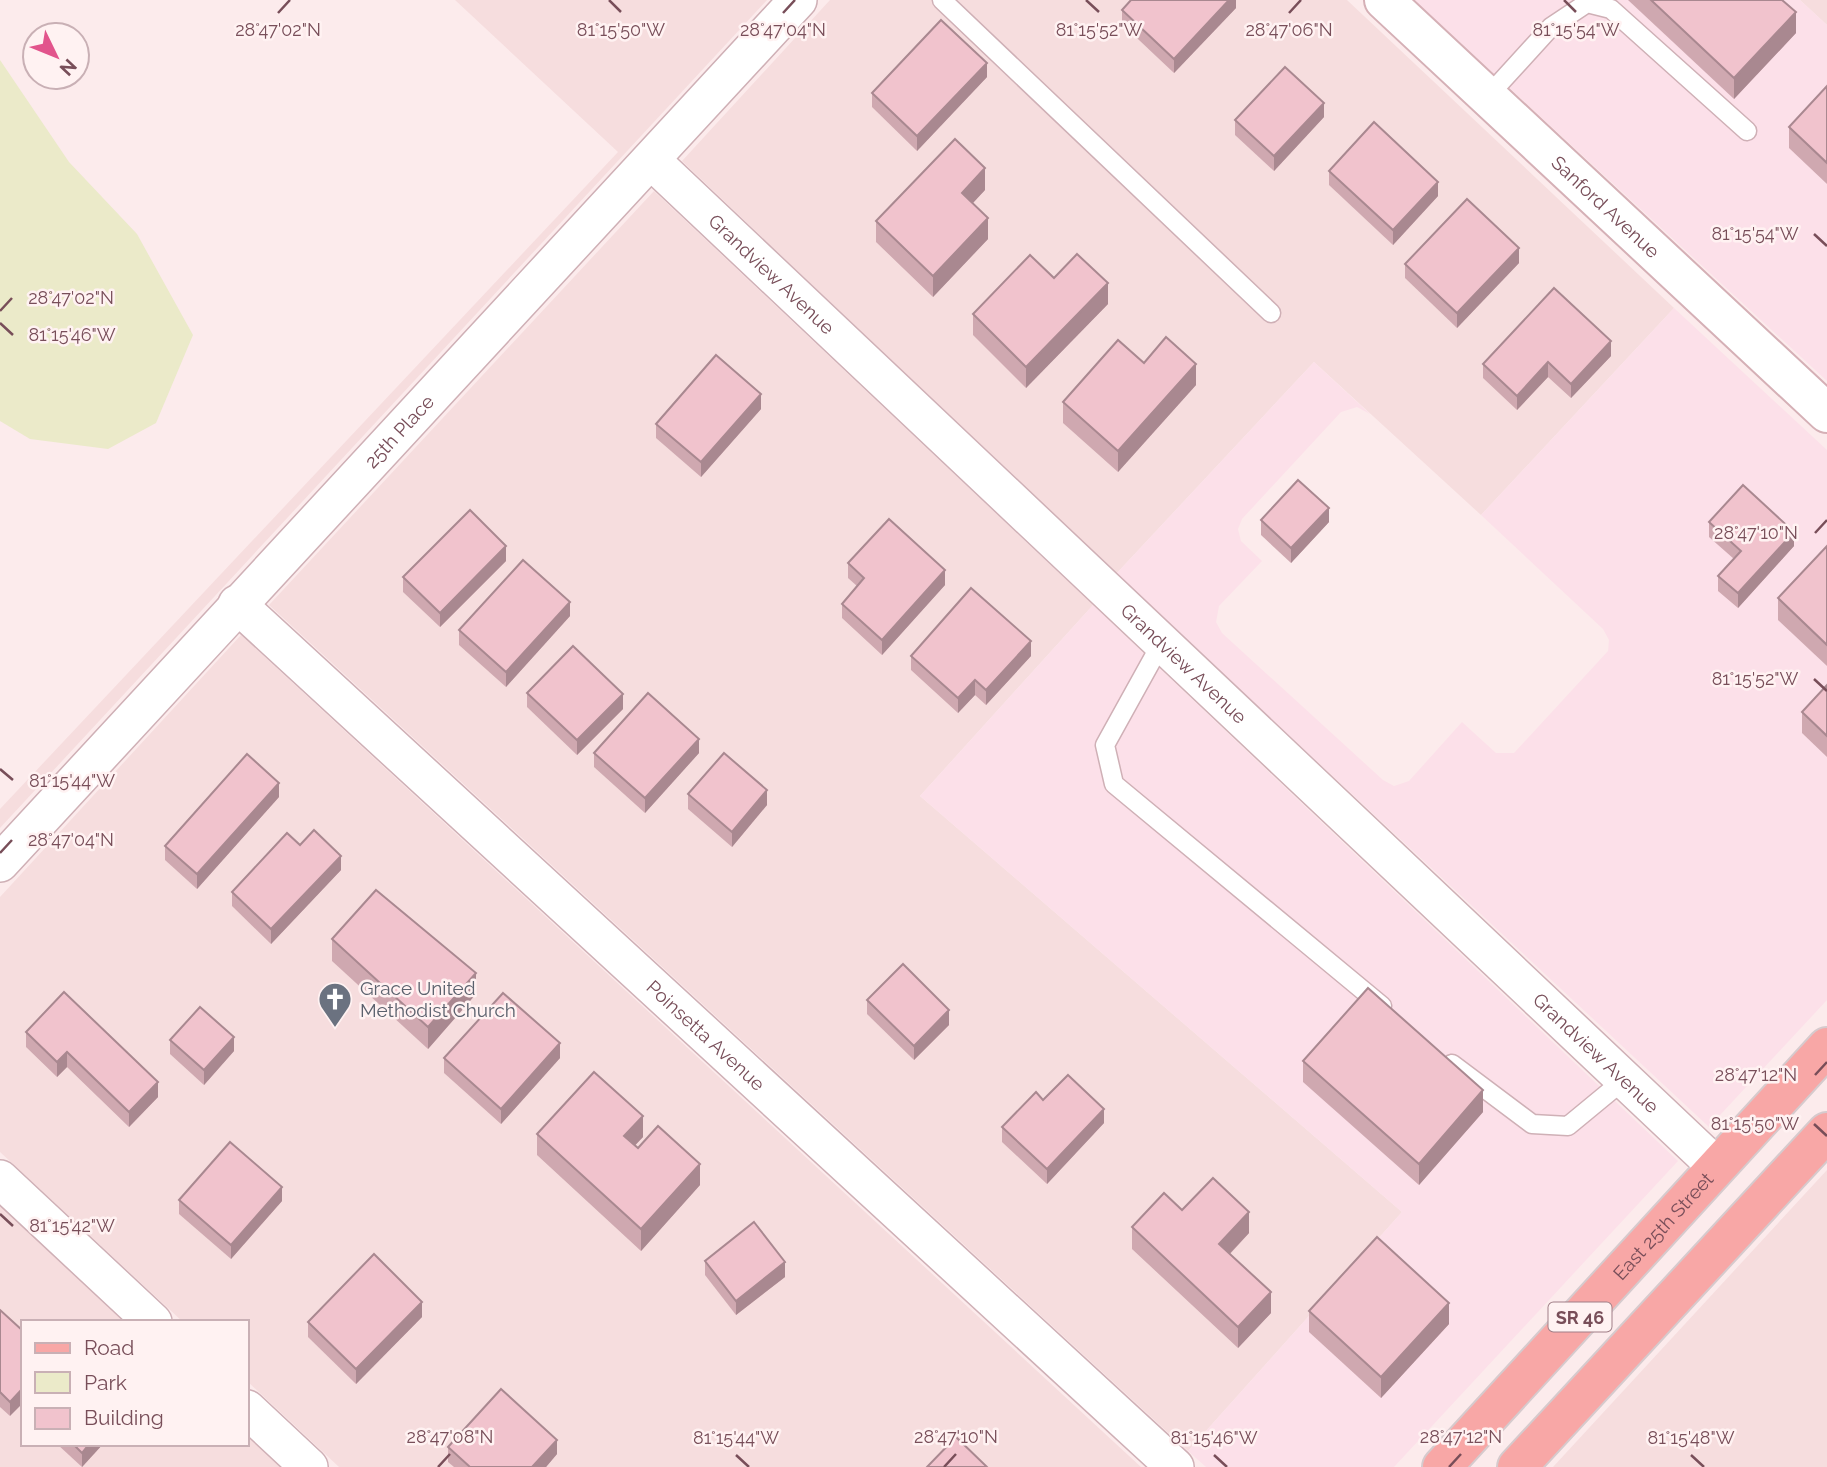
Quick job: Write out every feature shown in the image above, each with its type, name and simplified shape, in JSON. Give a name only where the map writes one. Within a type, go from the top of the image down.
[{"type":"main road","name":"Sanford Avenue","points":[[1384,0],[1827,413]]},
{"type":"main road","name":"East 25th Street","points":[[1442,1467],[1827,1047]]},
{"type":"main road","name":"SR 46","points":[[1517,1467],[1827,1132]]},
{"type":"main road","points":[[1475,1467],[1483,1459],[1504,1401]]},
{"type":"street","name":"25th Place","points":[[0,863],[799,0]]},
{"type":"street","name":"Grandview Avenue","points":[[651,160],[1717,1167]]},
{"type":"street","name":"Poinsetta Avenue","points":[[237,604],[1175,1467]]},
{"type":"street","points":[[0,1180],[151,1320]]},
{"type":"street","points":[[248,1410],[309,1467]]},
{"type":"lane","points":[[942,0],[1271,313]]},
{"type":"lane","points":[[1488,96],[1551,27],[1587,3],[1611,9],[1747,131]]},
{"type":"lane","points":[[1162,642],[1105,745],[1114,784],[1391,1013]]},
{"type":"lane","points":[[1434,1049],[1532,1124],[1568,1126],[1625,1079]]},
{"type":"shaded area","points":[[455,0],[767,0],[0,828],[0,809],[618,152]]},
{"type":"shaded area","points":[[830,0],[1347,0],[1674,308],[1481,515],[1314,362],[1116,574],[682,161]]},
{"type":"shaded area","points":[[1414,0],[1800,0],[1827,25],[1827,381]]},
{"type":"shaded area","points":[[1800,0],[1827,0],[1827,25]]},
{"type":"shaded area","points":[[654,191],[1093,605],[920,796],[1402,1212],[1188,1451],[269,605]]},
{"type":"shaded area","points":[[1674,308],[1827,450],[1827,1000],[1709,1127],[1116,574],[1314,362],[1370,414],[1357,407],[1341,412],[1242,519],[1238,529],[1241,541],[1262,561],[1219,606],[1216,622],[1222,633],[1383,780],[1394,786],[1409,781],[1462,722],[1496,753],[1514,753],[1608,651],[1609,640],[1603,629],[1481,515]]},
{"type":"shaded area","points":[[1093,605],[1678,1161],[1394,1467],[1206,1467],[1188,1451],[1402,1212],[920,796]]},
{"type":"shaded area","points":[[241,635],[1141,1467],[339,1467],[248,1382],[248,1320],[181,1320],[0,1152],[0,897]]},
{"type":"shaded area","points":[[1827,1170],[1827,1467],[1553,1467]]},
{"type":"shaded area","points":[[0,1205],[124,1320],[21,1320],[21,1446],[248,1446],[248,1435],[283,1467],[0,1467]]},
{"type":"green space","points":[[0,60],[69,162],[137,234],[193,335],[156,423],[108,449],[30,439],[0,421]]},
{"type":"building","points":[[1131,0],[1229,0],[1174,59],[1122,10]]},
{"type":"building","points":[[1651,0],[1782,0],[1796,12],[1734,78]]},
{"type":"building","points":[[941,20],[987,63],[917,136],[872,93]]},
{"type":"building","points":[[1285,67],[1324,103],[1274,156],[1235,120]]},
{"type":"building","points":[[1827,86],[1827,163],[1789,127]]},
{"type":"building","points":[[1374,122],[1438,182],[1393,230],[1329,171]]},
{"type":"building","points":[[955,139],[985,168],[962,193],[988,218],[933,276],[876,221]]},
{"type":"building","points":[[1467,199],[1519,248],[1457,313],[1405,264]]},
{"type":"building","points":[[1077,254],[1108,283],[1026,367],[973,314],[1030,255],[1054,278]]},
{"type":"building","points":[[1554,288],[1611,341],[1571,384],[1548,362],[1517,396],[1483,364]]},
{"type":"building","points":[[1166,337],[1196,364],[1118,451],[1063,402],[1118,340],[1144,363]]},
{"type":"building","points":[[716,355],[761,394],[701,462],[656,424]]},
{"type":"building","points":[[1298,480],[1329,508],[1291,548],[1261,520]]},
{"type":"building","points":[[1743,485],[1794,532],[1738,593],[1718,576],[1741,551],[1709,522]]},
{"type":"building","points":[[470,510],[506,546],[440,613],[403,577]]},
{"type":"building","points":[[889,519],[945,570],[882,640],[842,604],[864,578],[848,563]]},
{"type":"building","points":[[1827,546],[1827,645],[1778,598]]},
{"type":"building","points":[[523,560],[570,602],[506,672],[459,630]]},
{"type":"building","points":[[971,588],[1031,641],[986,690],[975,680],[958,698],[911,656]]},
{"type":"building","points":[[573,646],[623,694],[577,740],[527,693]]},
{"type":"building","points":[[1827,685],[1827,736],[1802,712]]},
{"type":"building","points":[[648,693],[699,739],[645,798],[594,753]]},
{"type":"building","points":[[724,753],[767,790],[732,832],[688,794]]},
{"type":"building","points":[[247,754],[279,783],[197,874],[165,846]]},
{"type":"building","points":[[314,830],[341,856],[271,929],[232,892],[287,833],[300,845]]},
{"type":"building","points":[[376,890],[476,973],[428,1027],[332,939]]},
{"type":"building","points":[[903,964],[949,1010],[914,1046],[867,1000]]},
{"type":"building","points":[[1368,988],[1483,1090],[1419,1164],[1303,1061]]},
{"type":"building","points":[[64,992],[158,1082],[129,1112],[67,1052],[57,1062],[26,1032]]},
{"type":"building","points":[[503,993],[560,1043],[501,1109],[444,1058]]},
{"type":"building","points":[[200,1007],[234,1037],[204,1070],[170,1040]]},
{"type":"building","points":[[594,1072],[643,1116],[624,1136],[638,1148],[658,1126],[700,1164],[641,1229],[537,1134]]},
{"type":"building","points":[[1068,1075],[1104,1109],[1047,1169],[1002,1127],[1036,1092],[1043,1100]]},
{"type":"building","points":[[230,1142],[282,1187],[231,1245],[179,1200]]},
{"type":"building","points":[[1213,1178],[1249,1212],[1219,1244],[1271,1292],[1238,1327],[1132,1227],[1164,1193],[1182,1210]]},
{"type":"building","points":[[754,1222],[785,1262],[736,1301],[705,1261]]},
{"type":"building","points":[[1377,1237],[1449,1303],[1381,1377],[1309,1311]]},
{"type":"building","points":[[374,1254],[422,1302],[356,1369],[308,1322]]},
{"type":"building","points":[[0,1310],[21,1329],[21,1390],[10,1402],[0,1392]]},
{"type":"building","points":[[501,1389],[557,1440],[532,1467],[470,1467],[448,1447]]},
{"type":"building","points":[[956,1437],[987,1467],[927,1467]]},
{"type":"building","points":[[75,1446],[87,1446],[82,1453]]},
{"type":"place","name":"Grace United Methodist Church","points":[[335,1029]]}]
